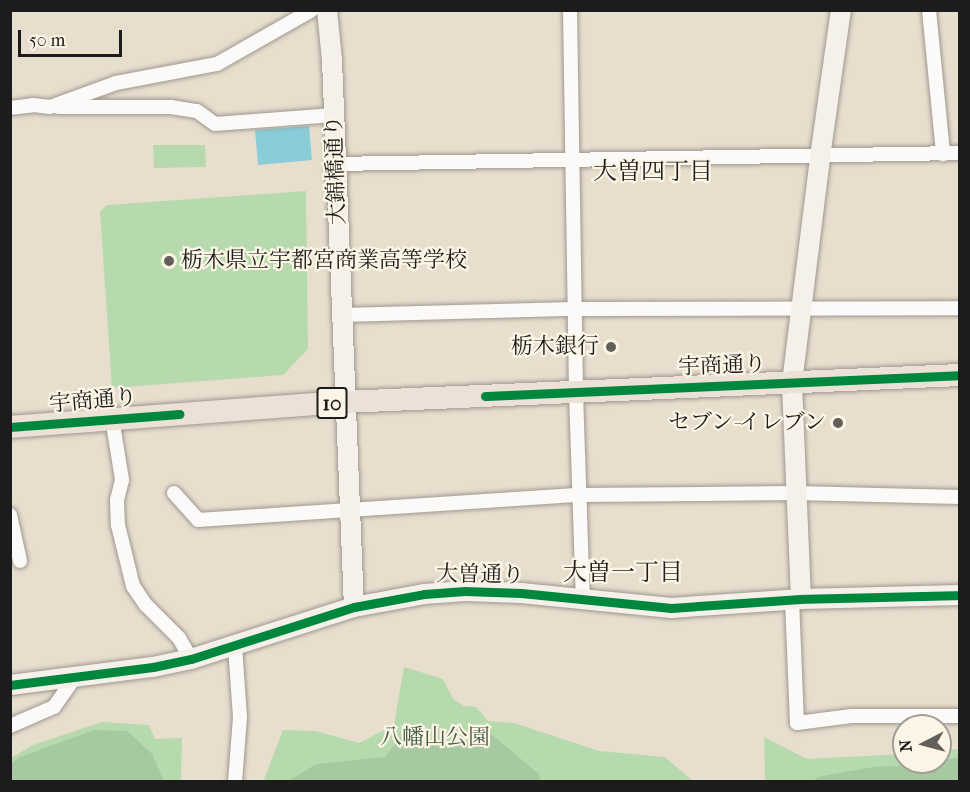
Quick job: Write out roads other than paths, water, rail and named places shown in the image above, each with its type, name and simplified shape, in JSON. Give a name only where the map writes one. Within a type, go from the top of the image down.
[{"type":"main road","name":"宇商通り","points":[[10,427],[344,402],[960,375]]},
{"type":"street","points":[[50,107],[116,83],[217,64],[312,10]]},
{"type":"street","name":"大錦橋通り","points":[[327,10],[334,115],[354,607]]},
{"type":"street","points":[[570,10],[576,393],[584,601]]},
{"type":"street","points":[[841,10],[792,383],[797,723],[852,716],[960,716]]},
{"type":"street","points":[[929,10],[943,154]]},
{"type":"street","points":[[10,108],[33,105],[171,107],[197,111],[215,124],[334,115]]},
{"type":"street","points":[[335,164],[960,153]]},
{"type":"street","points":[[341,315],[575,309],[960,308]]},
{"type":"street","points":[[112,418],[123,480],[117,500],[117,525],[133,586],[146,605],[179,638],[191,659]]},
{"type":"street","points":[[174,493],[198,520],[350,508],[579,495],[795,494],[960,497]]},
{"type":"street","points":[[10,515],[20,561]]},
{"type":"street","name":"大曽通り","points":[[10,685],[191,659],[354,607],[424,594],[465,591],[521,593],[671,608],[796,599],[960,595]]},
{"type":"street","points":[[235,646],[240,717],[235,782]]},
{"type":"street","points":[[10,726],[54,706],[75,676]]},
{"type":"water","points":[[309,126],[312,160],[258,165],[255,130]]},
{"type":"place","name":"栃木県立宇都宮商業高等学校","points":[[169,261]]},
{"type":"place","name":"栃木銀行","points":[[611,347]]},
{"type":"place","name":"セブン-イレブン","points":[[838,423]]},
{"type":"district","name":"大曽四丁目","points":[[653,172]]},
{"type":"district","name":"大曽一丁目","points":[[623,573]]},
{"type":"park label","name":"八幡山公園","points":[[435,738]]}]
